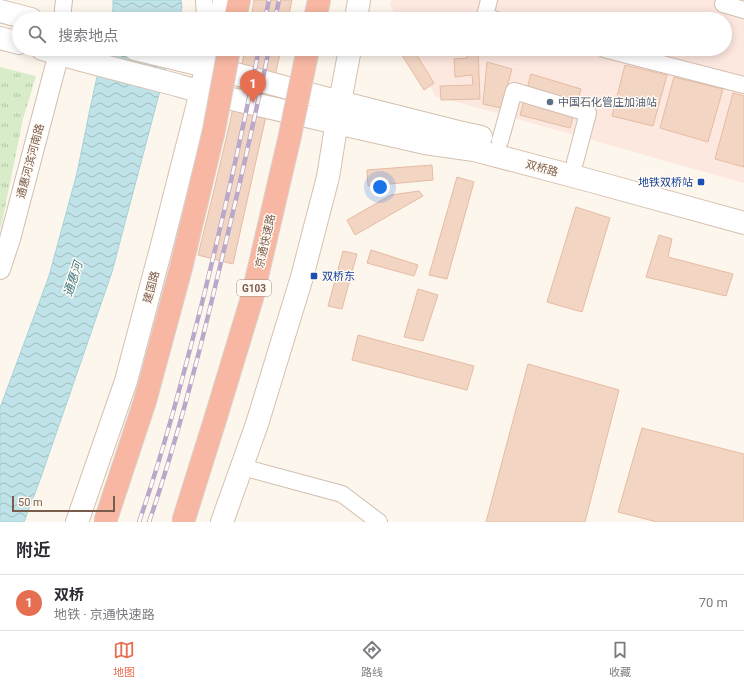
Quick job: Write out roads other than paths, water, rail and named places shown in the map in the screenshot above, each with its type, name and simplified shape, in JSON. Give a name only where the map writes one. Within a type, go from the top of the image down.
[{"type":"highway","points":[[236,12],[239,0]]},
{"type":"highway","points":[[316,12],[319,0]]},
{"type":"highway","points":[[105,522],[145,401],[181,268],[214,130],[229,56]]},
{"type":"highway","name":"京通快速路","points":[[183,522],[252,298],[289,140],[307,56]]},
{"type":"main road","points":[[222,12],[224,0]]},
{"type":"main road","points":[[357,12],[359,0]]},
{"type":"main road","points":[[0,11],[12,14]]},
{"type":"main road","points":[[0,38],[12,41]]},
{"type":"main road","points":[[71,56],[201,92],[338,113]]},
{"type":"main road","points":[[165,56],[182,60],[203,56]]},
{"type":"main road","name":"建国路","points":[[77,522],[126,381],[201,92],[208,56]]},
{"type":"main road","points":[[210,56],[338,113]]},
{"type":"main road","points":[[222,522],[257,424],[302,277],[328,177],[349,56]]},
{"type":"main road","name":"双桥路","points":[[338,113],[458,132],[500,141],[744,209]]},
{"type":"main road","name":"双桥路","points":[[338,113],[425,142],[474,150],[744,223]]},
{"type":"street","points":[[63,12],[64,0]]},
{"type":"street","points":[[204,0],[205,12]]},
{"type":"street","points":[[486,12],[489,0]]},
{"type":"street","points":[[725,0],[723,4],[744,10]]},
{"type":"street","name":"通惠河滨河南路","points":[[0,269],[10,239],[53,56]]},
{"type":"street","points":[[631,56],[744,85]]},
{"type":"street","points":[[500,141],[514,91],[588,113],[575,162]]},
{"type":"street","points":[[242,467],[342,494],[378,522]]},
{"type":"water","points":[[113,0],[181,0],[182,7],[181,12],[112,12]]},
{"type":"water","name":"通惠河","points":[[101,56],[169,56],[112,272],[40,480],[24,522],[0,522],[0,408],[49,276],[77,173]]},
{"type":"railway","points":[[266,12],[269,0]]},
{"type":"railway","points":[[276,12],[279,0]]},
{"type":"railway","points":[[139,522],[165,441],[202,303],[232,176],[258,56]]},
{"type":"railway","points":[[149,522],[186,403],[237,195],[268,56]]},
{"type":"place","name":"中国石化管庄加油站","points":[[550,102]]},
{"type":"place","name":"双桥","points":[[253,103]]},
{"type":"place","name":"地铁双桥站","points":[[701,182]]},
{"type":"place","name":"双桥东","points":[[314,276]]}]
